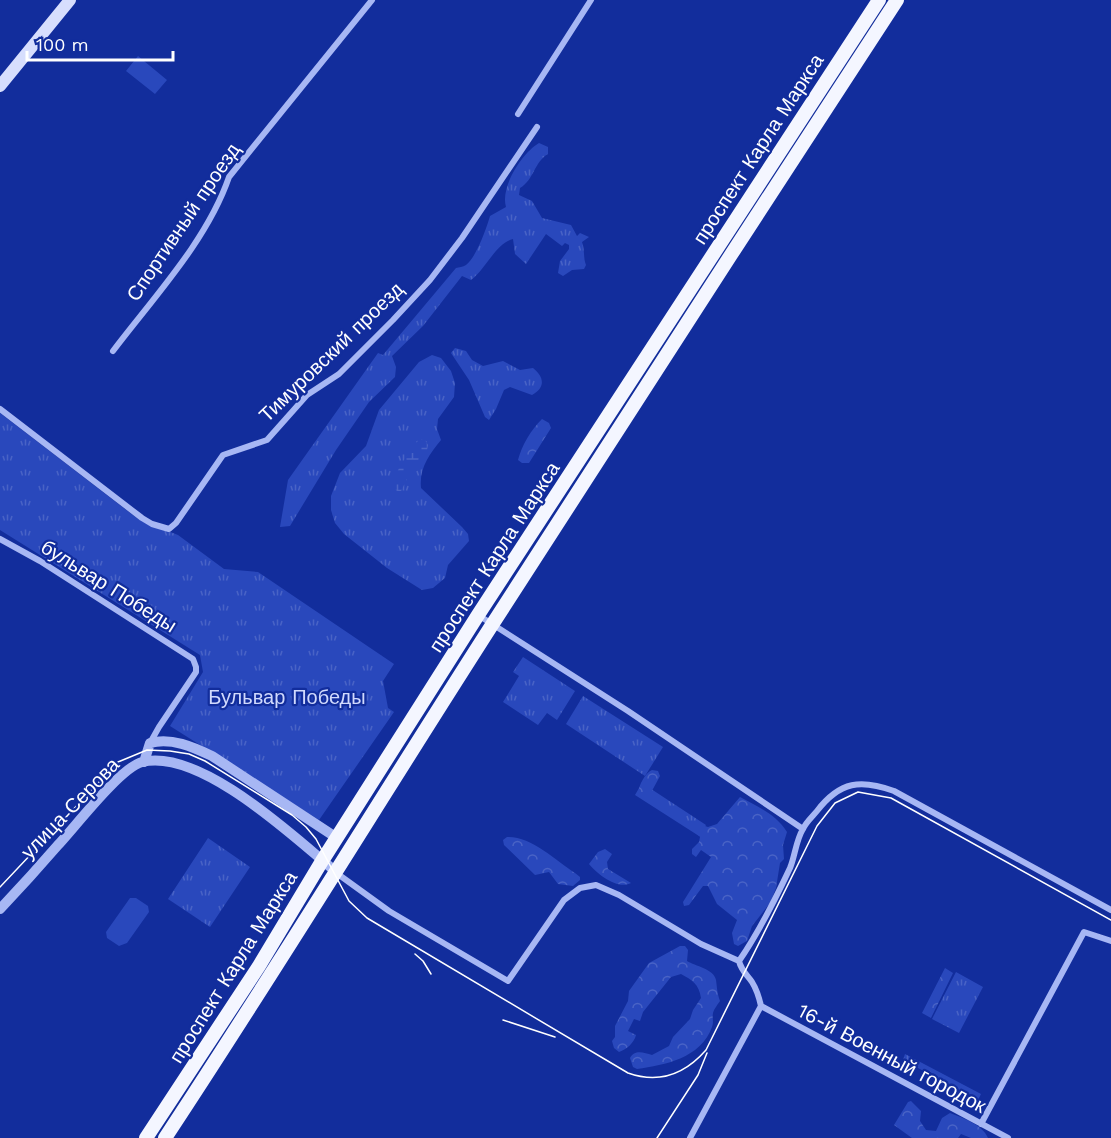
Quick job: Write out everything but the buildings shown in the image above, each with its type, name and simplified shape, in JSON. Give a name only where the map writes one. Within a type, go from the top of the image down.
[{"type":"main road","points":[[0,86],[70,0]]},
{"type":"main road","name":"проспект Карла Маркса","points":[[146,1138],[259,966],[322,861],[478,615],[879,0]]},
{"type":"main road","name":"проспект Карла Маркса","points":[[165,1138],[271,975],[492,624],[897,0]]},
{"type":"street","name":"Спортивный проезд","points":[[113,351],[181,262],[216,211],[229,177],[372,0]]},
{"type":"street","points":[[518,114],[591,0]]},
{"type":"street","name":"Тимуровский проезд","points":[[0,409],[147,521],[169,529],[176,523],[223,455],[267,440],[307,395],[339,374],[368,347],[430,280],[462,238],[537,127]]},
{"type":"street","name":"бульвар Победы","points":[[0,538],[193,659],[196,672],[150,744]]},
{"type":"street","points":[[478,615],[628,711],[803,829]]},
{"type":"street","points":[[337,838],[212,756],[177,743],[163,741],[150,744],[144,762],[174,762],[206,775],[272,817],[322,861],[389,911],[508,981],[564,900],[580,888],[596,885],[619,895],[708,948],[739,961]]},
{"type":"street","name":"улица Серова","points":[[0,909],[112,786],[132,767],[144,762]]},
{"type":"street","points":[[690,1138],[761,1006],[753,984],[740,967],[739,961],[758,933],[791,865],[803,829],[822,805],[842,789],[853,784],[866,783],[894,792],[1111,910]]},
{"type":"street","points":[[981,1124],[1084,932],[1111,941]]},
{"type":"street","name":"16-й Военный городок","points":[[761,1006],[1000,1136],[1008,1138]]},
{"type":"green space","points":[[138,56],[167,80],[155,94],[126,71]]},
{"type":"green space","points":[[539,143],[548,147],[548,154],[543,157],[525,185],[520,188],[519,195],[532,201],[542,218],[571,225],[577,236],[580,233],[589,237],[582,242],[586,265],[584,269],[572,270],[563,276],[558,273],[560,261],[569,249],[569,245],[565,243],[562,246],[546,234],[526,264],[515,254],[513,239],[501,246],[471,280],[462,276],[423,326],[392,356],[396,367],[395,377],[369,402],[336,450],[290,526],[280,527],[288,480],[378,353],[383,355],[456,268],[465,266],[474,256],[490,216],[506,207],[506,190],[514,171],[526,154]]},
{"type":"green space","points":[[455,348],[466,351],[472,360],[483,366],[503,361],[520,370],[533,368],[541,378],[540,389],[532,395],[510,387],[504,390],[489,420],[485,417],[469,380],[451,353]]},
{"type":"green space","points":[[432,355],[441,358],[451,371],[455,383],[454,397],[438,419],[437,429],[441,440],[423,468],[421,488],[462,527],[468,534],[469,541],[448,565],[445,578],[433,588],[422,590],[387,568],[344,534],[335,523],[331,510],[331,496],[340,473],[366,446],[379,410],[419,362]]},
{"type":"green space","name":"Бульвар Победы","points":[[0,413],[138,519],[178,535],[224,569],[258,572],[394,664],[383,681],[388,708],[394,712],[319,820],[170,726],[203,672],[200,655],[0,530]]},
{"type":"green space","points":[[542,419],[549,423],[551,428],[529,463],[522,463],[518,460],[522,449]]},
{"type":"green space","points":[[420,439],[425,440],[428,445],[427,450],[414,465],[401,491],[397,491],[391,484]]},
{"type":"green space","points":[[523,657],[575,691],[557,720],[547,713],[538,725],[503,702],[519,676],[513,672]]},
{"type":"green space","points":[[583,696],[663,747],[645,776],[566,724]]},
{"type":"green space","points":[[652,770],[658,771],[660,776],[647,800],[638,793],[643,780]]},
{"type":"green space","points":[[642,783],[706,825],[699,836],[635,795]]},
{"type":"green space","points":[[740,797],[772,816],[787,832],[783,845],[784,859],[780,863],[776,888],[770,903],[752,926],[747,941],[738,946],[734,944],[732,933],[737,920],[717,904],[708,886],[703,886],[689,905],[684,906],[683,902],[711,857],[701,850],[696,857],[692,854],[692,849],[699,842],[700,837],[690,826],[693,822],[708,827],[717,824]]},
{"type":"green space","points":[[507,837],[525,840],[534,845],[575,873],[580,880],[573,886],[558,884],[549,872],[535,875],[504,845],[503,840]]},
{"type":"green space","points":[[208,838],[250,867],[210,927],[168,899]]},
{"type":"green space","points":[[605,849],[612,854],[607,862],[608,869],[631,883],[620,885],[614,883],[603,877],[589,864],[598,852]]},
{"type":"green space","points":[[130,898],[136,898],[148,906],[149,912],[127,943],[119,946],[107,938],[106,932]]},
{"type":"green space","points":[[680,946],[685,946],[688,950],[687,961],[708,970],[715,976],[720,1001],[713,1013],[712,1027],[707,1038],[691,1053],[670,1062],[637,1069],[633,1067],[630,1058],[632,1055],[640,1052],[652,1055],[669,1046],[673,1037],[690,1019],[701,998],[697,986],[688,978],[681,974],[671,977],[643,1012],[640,1021],[634,1019],[628,1031],[636,1035],[632,1043],[619,1052],[614,1048],[612,1041],[615,1037],[615,1026],[628,1001],[629,991],[649,963]]},
{"type":"green space","points":[[945,968],[953,973],[931,1018],[922,1013]]},
{"type":"green space","points":[[956,972],[983,987],[959,1033],[932,1019]]},
{"type":"green space","points":[[905,1054],[981,1094],[978,1100],[903,1060]]},
{"type":"green space","points":[[911,1101],[921,1111],[920,1121],[926,1130],[936,1131],[942,1118],[950,1113],[977,1125],[988,1138],[971,1138],[961,1134],[958,1138],[912,1138],[894,1125],[908,1102]]},
{"type":"tram line","points":[[0,887],[118,762],[147,750],[189,754],[205,761],[292,815],[306,827],[316,839],[349,901],[367,918],[628,1073],[650,1077],[661,1077],[680,1071],[706,1050],[817,826],[835,803],[858,792],[891,798],[1111,920]]},
{"type":"tram line","points":[[415,954],[423,961],[431,974]]},
{"type":"tram line","points":[[503,1020],[555,1037]]},
{"type":"tram line","points":[[657,1138],[698,1075],[707,1053]]}]
